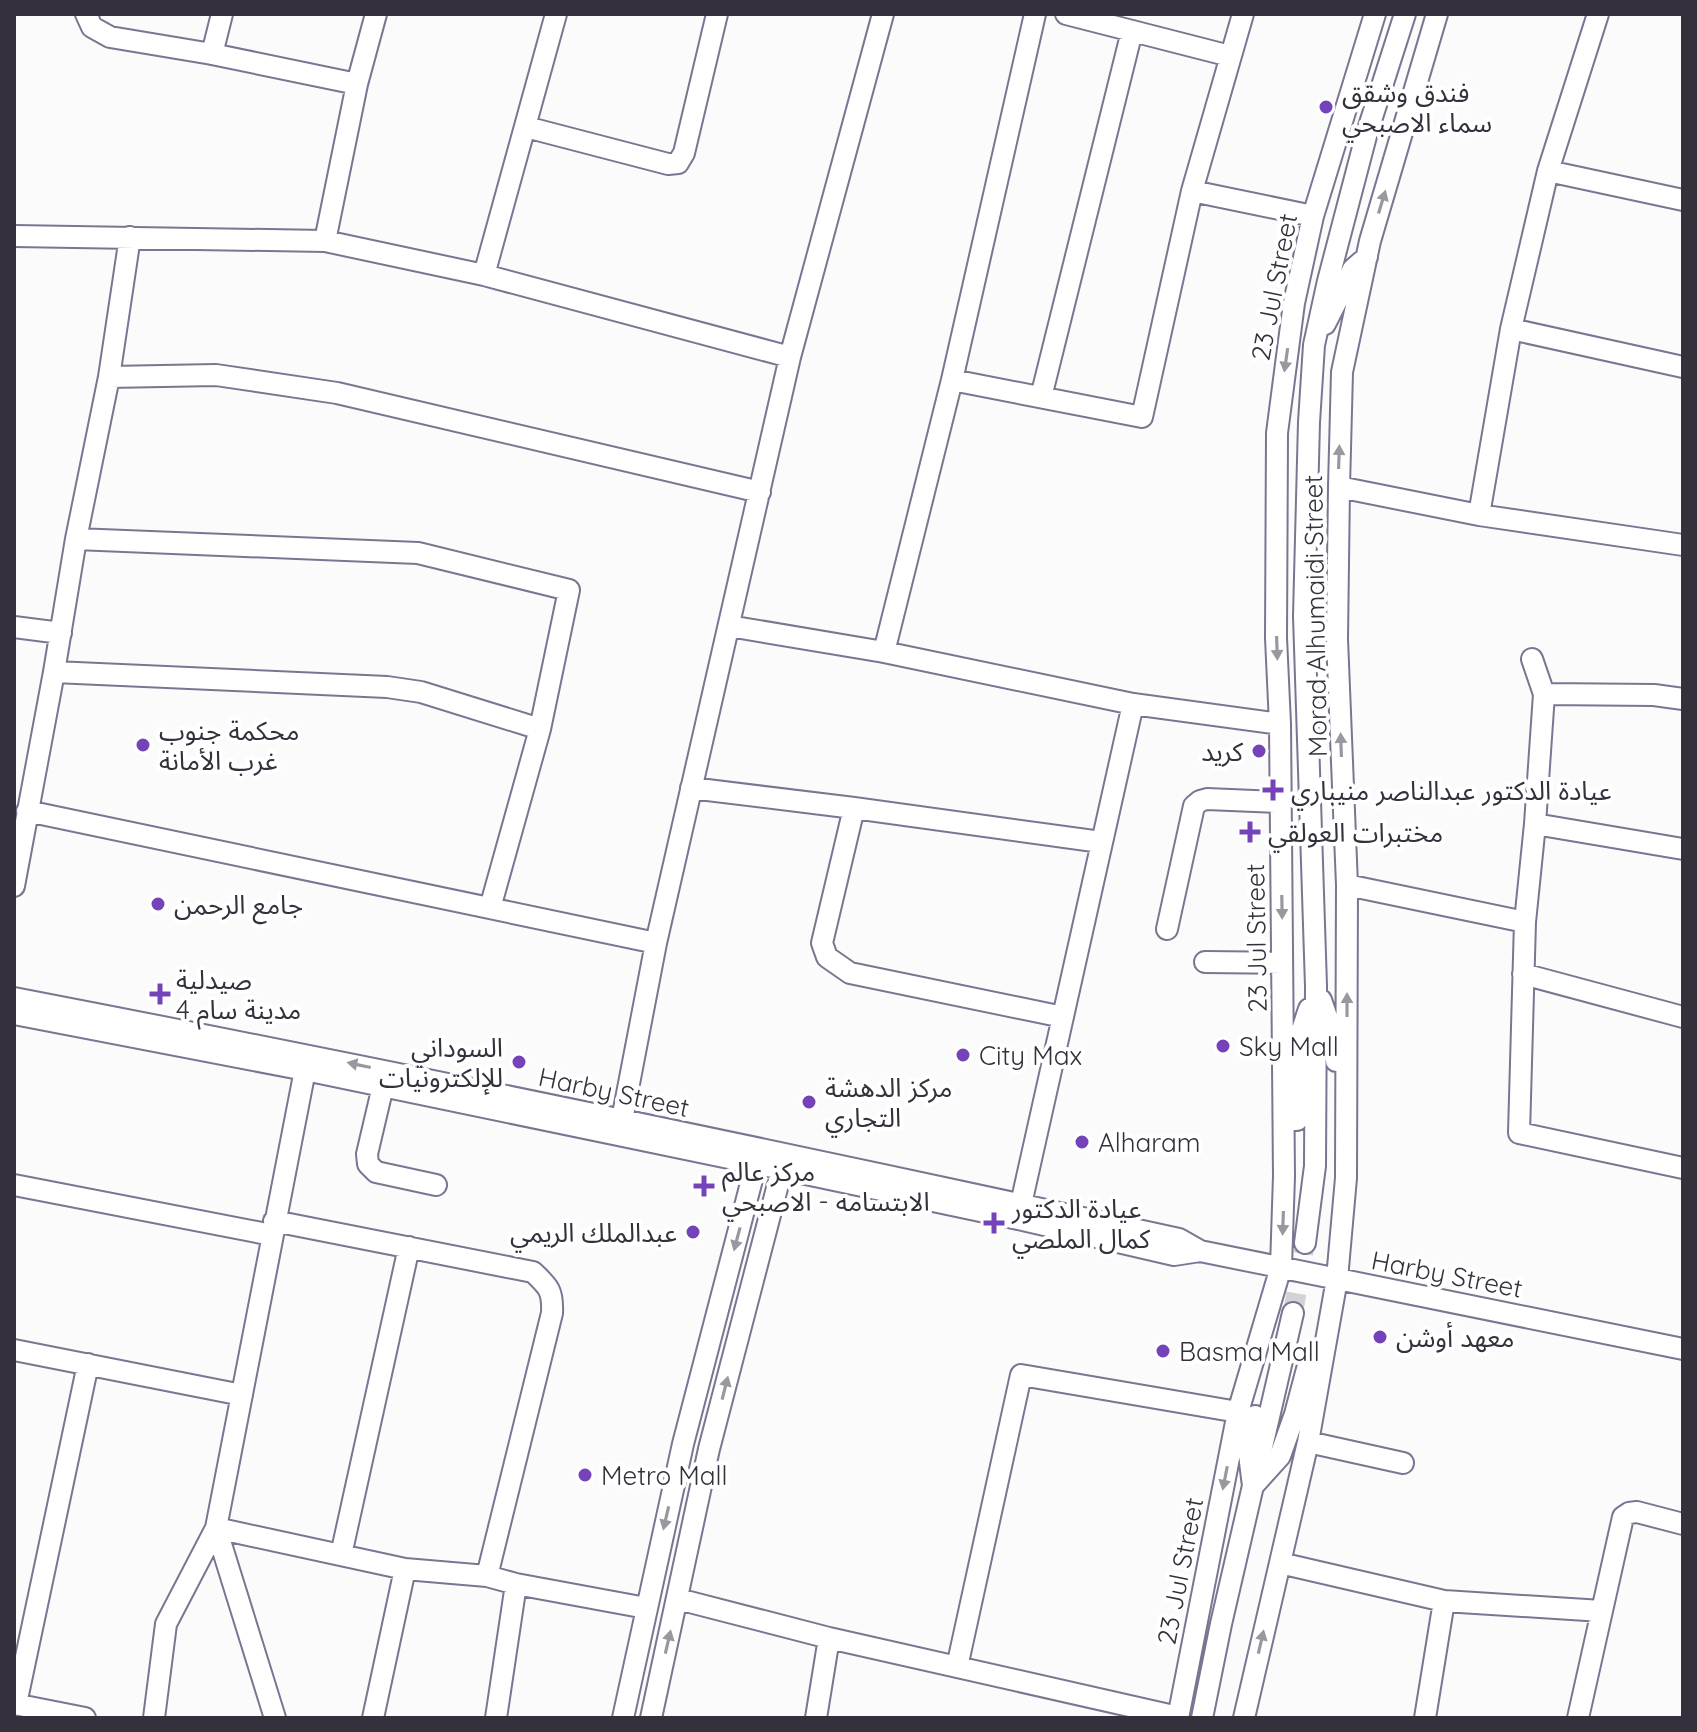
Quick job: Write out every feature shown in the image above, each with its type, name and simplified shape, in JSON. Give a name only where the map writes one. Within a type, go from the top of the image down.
[{"type":"street","points":[[86,14],[92,27],[110,37],[357,84]]},
{"type":"street","points":[[212,54],[222,14]]},
{"type":"street","points":[[325,241],[357,84],[376,14]]},
{"type":"street","points":[[484,275],[556,14]]},
{"type":"street","points":[[526,127],[668,164],[678,163],[684,153],[717,14]]},
{"type":"street","points":[[622,1120],[656,943],[790,357],[883,14]]},
{"type":"street","points":[[884,652],[952,380],[1035,14]]},
{"type":"street","points":[[1066,14],[1230,56]]},
{"type":"street","points":[[952,380],[1142,417],[1192,191],[1243,14]]},
{"type":"street","name":"23 Jul Street","points":[[1178,1717],[1238,1412],[1281,1267],[1284,1176],[1276,605],[1277,433],[1294,303],[1313,216],[1375,14]]},
{"type":"street","points":[[1305,1243],[1315,1166],[1316,986],[1304,616],[1314,345],[1366,136],[1405,14]]},
{"type":"street","name":"Morad Alhumaidi Street","points":[[1337,1279],[1346,1178],[1347,885],[1337,639],[1342,372],[1370,241],[1437,14]]},
{"type":"street","points":[[1479,515],[1511,329],[1548,171],[1598,14]]},
{"type":"street","points":[[1041,397],[1132,31]]},
{"type":"street","points":[[1548,171],[1683,200]]},
{"type":"street","points":[[1192,191],[1313,216]]},
{"type":"street","points":[[14,236],[325,241],[484,275],[790,357]]},
{"type":"street","points":[[14,886],[76,539],[109,377],[130,237]]},
{"type":"street","points":[[1314,345],[1353,269],[1369,256]]},
{"type":"street","points":[[1511,329],[1683,367]]},
{"type":"street","points":[[109,377],[216,375],[337,393],[760,492]]},
{"type":"street","points":[[1276,605],[1285,589],[1290,490],[1309,457]]},
{"type":"street","points":[[1339,487],[1479,515],[1683,545]]},
{"type":"street","points":[[76,539],[418,553],[569,590],[540,729],[490,908]]},
{"type":"street","points":[[729,626],[884,652],[1133,704],[1280,724]]},
{"type":"street","points":[[14,627],[61,633]]},
{"type":"street","points":[[1532,659],[1544,694],[1525,922],[1519,1133],[1683,1168]]},
{"type":"street","points":[[54,672],[387,687],[421,692],[540,729]]},
{"type":"street","points":[[1544,694],[1654,695],[1683,699]]},
{"type":"street","points":[[1021,1204],[1133,704]]},
{"type":"street","points":[[691,788],[1101,842]]},
{"type":"street","points":[[1167,929],[1194,806],[1207,799],[1281,802]]},
{"type":"street","points":[[854,808],[822,943],[827,957],[850,973],[1063,1017]]},
{"type":"street","points":[[27,811],[656,943]]},
{"type":"street","points":[[1535,824],[1683,849]]},
{"type":"street","points":[[1347,885],[1525,922]]},
{"type":"street","points":[[1205,962],[1282,963]]},
{"type":"street","points":[[1523,974],[1683,1017]]},
{"type":"street","points":[[1284,1176],[1295,1158],[1298,1042],[1316,986]]},
{"type":"street","points":[[1316,986],[1336,1043],[1335,1151],[1337,1163],[1346,1178]]},
{"type":"street","name":"Harby Street","points":[[14,998],[326,1058],[622,1120],[1179,1239],[1200,1251],[1683,1349]]},
{"type":"street","name":"Harby Street","points":[[14,1014],[383,1086],[1018,1219],[1174,1255],[1200,1251]]},
{"type":"street","points":[[154,1718],[166,1624],[216,1528],[305,1070]]},
{"type":"street","points":[[383,1086],[367,1154],[368,1164],[376,1172],[436,1185]]},
{"type":"street","points":[[623,1718],[683,1444],[756,1164]]},
{"type":"street","points":[[651,1718],[709,1449],[782,1169]]},
{"type":"street","points":[[14,1185],[409,1247],[533,1272],[546,1283],[553,1295],[552,1313],[487,1576]]},
{"type":"street","points":[[341,1555],[409,1247]]},
{"type":"street","points":[[1244,1718],[1308,1442],[1337,1279]]},
{"type":"street","points":[[1202,1718],[1293,1313]]},
{"type":"street","points":[[1253,1486],[1248,1446],[1272,1346],[1266,1318]]},
{"type":"street","points":[[1253,1486],[1280,1456],[1307,1369],[1326,1339]]},
{"type":"street","points":[[14,1350],[242,1395]]},
{"type":"street","points":[[85,1718],[15,1704],[88,1364]]},
{"type":"street","points":[[957,1667],[1021,1375],[1238,1412]]},
{"type":"street","points":[[1308,1442],[1403,1463]]},
{"type":"street","points":[[683,1444],[709,1449]]},
{"type":"street","points":[[1578,1718],[1623,1517],[1637,1512],[1683,1524]]},
{"type":"street","points":[[216,1528],[405,1569],[487,1576],[646,1608]]},
{"type":"street","points":[[216,1528],[275,1718]]},
{"type":"street","points":[[1280,1563],[1444,1601],[1602,1611]]},
{"type":"street","points":[[373,1718],[405,1569]]},
{"type":"street","points":[[496,1718],[516,1584]]},
{"type":"street","points":[[678,1599],[829,1638],[1178,1717]]},
{"type":"street","points":[[1425,1718],[1444,1601]]},
{"type":"street","points":[[816,1718],[829,1638]]},
{"type":"tunnel","points":[[1293,1313],[1305,1243]]},
{"type":"place","name":"فندق وشقق سماء الاصبحي","points":[[1326,107]]},
{"type":"place","name":"محكمة جنوب غرب الأمانة","points":[[143,745]]},
{"type":"place","name":"كريد","points":[[1259,751]]},
{"type":"place","name":"عيادة الدكتور عبدالناصر منيباري","points":[[1273,790]]},
{"type":"place","name":"مختبرات العولقي","points":[[1250,832]]},
{"type":"place","name":"جامع الرحمن","points":[[158,904]]},
{"type":"place","name":"صيدلية مدينة سام 4","points":[[160,994]]},
{"type":"place","name":"Sky Mall","points":[[1223,1046]]},
{"type":"place","name":"City Max","points":[[963,1055]]},
{"type":"place","name":"السوداني للإلكترونيات","points":[[519,1062]]},
{"type":"place","name":"مركز الدهشة التجاري","points":[[809,1102]]},
{"type":"place","name":"Alharam","points":[[1082,1142]]},
{"type":"place","name":"مركز عالم الابتسامه - الاصبحي","points":[[704,1186]]},
{"type":"place","name":"عيادة الدكتور كمال الملصي","points":[[994,1223]]},
{"type":"place","name":"عبدالملك الريمي","points":[[693,1232]]},
{"type":"place","name":"معهد أوشن","points":[[1380,1337]]},
{"type":"place","name":"Basma Mall","points":[[1163,1351]]},
{"type":"place","name":"Metro Mall","points":[[585,1475]]}]
